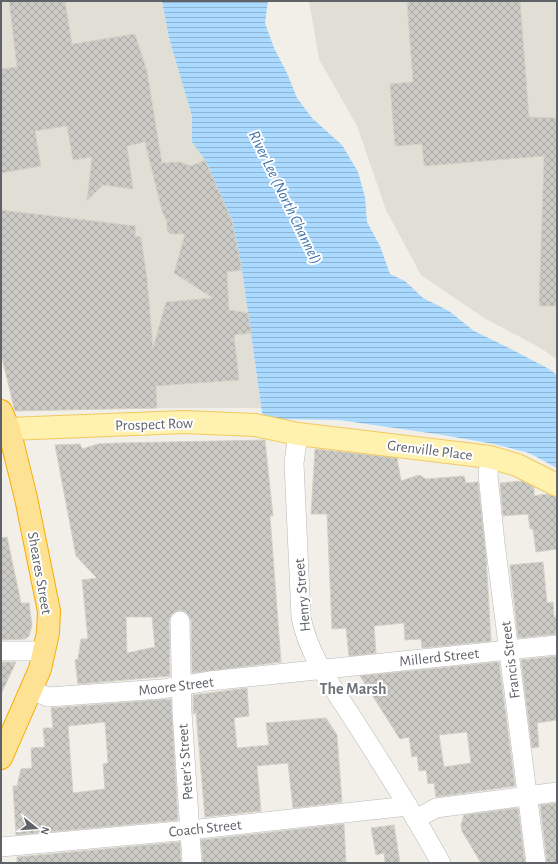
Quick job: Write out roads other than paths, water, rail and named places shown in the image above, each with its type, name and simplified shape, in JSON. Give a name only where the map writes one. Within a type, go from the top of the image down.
[{"type":"highway","name":"Sheares Street","points":[[1,758],[31,690],[45,651],[49,611],[26,498],[5,420]]},
{"type":"main road","name":"Prospect Row","points":[[5,420],[256,424],[298,434]]},
{"type":"main road","name":"Grenville Place","points":[[298,434],[490,457],[517,465],[557,486]]},
{"type":"street","name":"Henry Street","points":[[298,434],[294,463],[301,617],[305,637],[322,671],[412,812],[441,863]]},
{"type":"street","name":"Francis Street","points":[[490,457],[488,475],[536,863]]},
{"type":"street","name":"Peter's Street","points":[[180,621],[181,686],[192,863]]},
{"type":"street","name":"Millerd Street","points":[[322,671],[557,645]]},
{"type":"street","points":[[1,651],[45,651]]},
{"type":"street","name":"Moore Street","points":[[31,690],[48,697],[162,689],[209,681],[322,671]]},
{"type":"street","points":[[412,812],[557,792]]},
{"type":"street","name":"Coach Street","points":[[6,852],[190,830],[412,812]]},
{"type":"water","name":"River Lee (North Channel)","points":[[162,1],[268,1],[265,23],[274,48],[287,73],[297,98],[312,118],[342,145],[358,172],[365,197],[367,222],[380,246],[390,274],[405,281],[423,298],[449,311],[474,331],[549,369],[557,375],[557,468],[529,453],[494,444],[339,420],[276,419],[265,416],[262,413],[242,270],[232,220],[205,160],[192,142],[192,116],[169,38]]},
{"type":"district","name":"The Marsh","points":[[353,688]]}]
